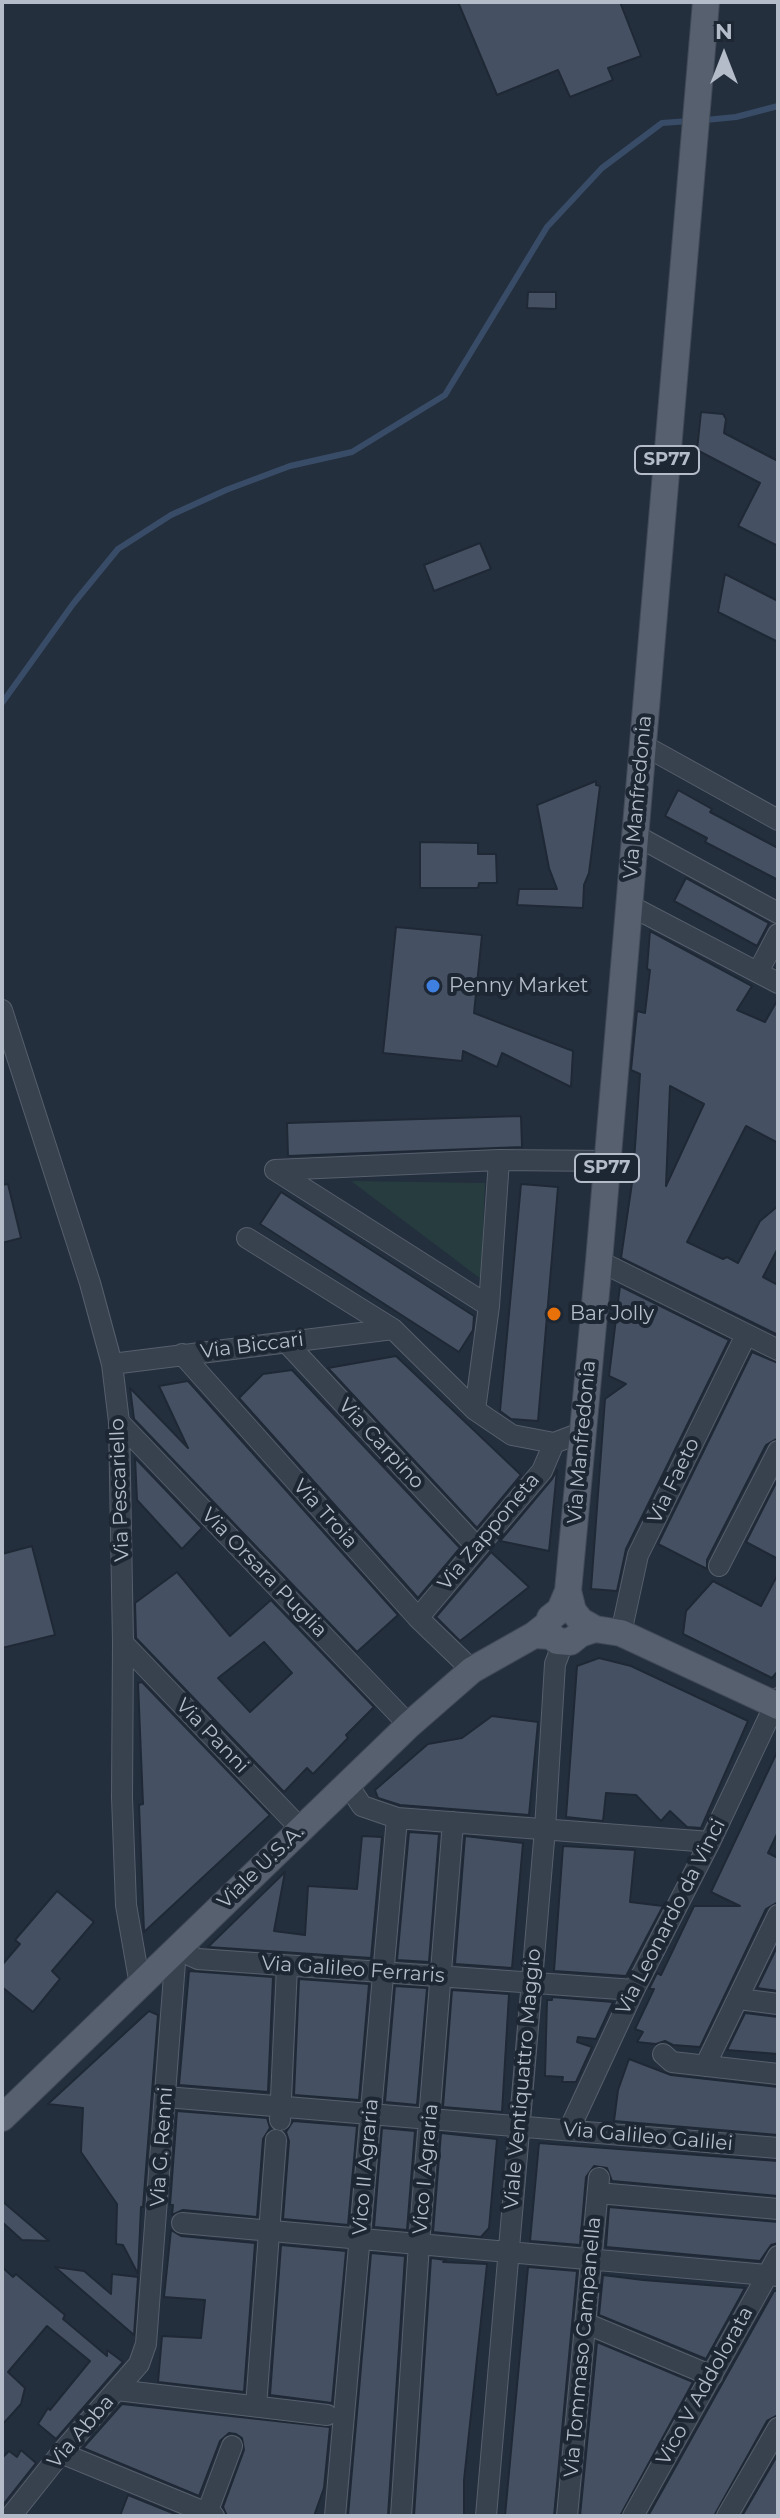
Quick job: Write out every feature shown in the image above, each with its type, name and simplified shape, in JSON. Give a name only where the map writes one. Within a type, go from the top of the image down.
[{"type":"main road","name":"Via Manfredonia","points":[[570,1624],[627,904],[706,2]]},
{"type":"main road","name":"Viale U.S.A.","points":[[2,2118],[409,1725],[472,1670],[570,1624]]},
{"type":"main road","points":[[570,1624],[777,1703]]},
{"type":"street","points":[[643,745],[778,820]]},
{"type":"street","points":[[635,835],[778,913]]},
{"type":"street","points":[[627,904],[778,983]]},
{"type":"street","points":[[758,972],[778,934]]},
{"type":"street","name":"Via Pescariello","points":[[2,1010],[90,1283],[112,1364],[119,1422],[122,1797],[126,1905],[140,1985]]},
{"type":"street","points":[[475,1410],[489,1306],[499,1160]]},
{"type":"street","points":[[489,1306],[275,1170],[499,1160],[607,1161]]},
{"type":"street","points":[[247,1238],[393,1329],[475,1410],[512,1435],[554,1443],[583,1432]]},
{"type":"street","points":[[599,1261],[778,1350]]},
{"type":"street","name":"Via Biccari","points":[[112,1364],[393,1329]]},
{"type":"street","name":"Via Faeto","points":[[570,1624],[638,1555],[746,1335]]},
{"type":"street","name":"Via Carpino","points":[[286,1342],[476,1546]]},
{"type":"street","name":"Via Troia","points":[[182,1354],[418,1618],[472,1670]]},
{"type":"street","name":"Via Orsara Puglia","points":[[119,1422],[409,1725]]},
{"type":"street","name":"Via Zapponeta","points":[[418,1618],[542,1471],[554,1443]]},
{"type":"street","points":[[719,1566],[778,1451]]},
{"type":"street","name":"Viale Ventiquattro Maggio","points":[[486,2516],[545,1829],[555,1664],[570,1624]]},
{"type":"street","name":"Via Panni","points":[[123,1643],[301,1829]]},
{"type":"street","name":"Via Leonardo da Vinci","points":[[569,2130],[634,1990],[777,1703]]},
{"type":"street","points":[[348,1785],[362,1806],[397,1818],[710,1842]]},
{"type":"street","name":"Vico II Agraria","points":[[335,2516],[397,1818]]},
{"type":"street","name":"Vico I Agraria","points":[[401,2516],[453,1822]]},
{"type":"street","points":[[705,2066],[778,1915]]},
{"type":"street","name":"Via Galileo Ferraris","points":[[176,1949],[198,1959],[634,1990]]},
{"type":"street","name":"Via G. Renni","points":[[146,2344],[176,1949]]},
{"type":"street","points":[[256,2406],[267,2231],[279,2122],[287,1966]]},
{"type":"street","points":[[739,1999],[778,2004]]},
{"type":"street","points":[[663,2054],[672,2062],[778,2074]]},
{"type":"street","name":"Via Galileo Galilei","points":[[166,2097],[279,2122],[371,2114],[778,2148]]},
{"type":"street","name":"Via Tommaso Campanella","points":[[567,2516],[598,2185],[778,2209]]},
{"type":"street","points":[[182,2223],[773,2276]]},
{"type":"street","name":"Vico V Addolorata","points":[[633,2516],[773,2276],[778,2256]]},
{"type":"street","points":[[585,2323],[712,2376]]},
{"type":"street","name":"Via Abba","points":[[11,2516],[139,2364],[146,2344]]},
{"type":"street","points":[[117,2390],[327,2415]]},
{"type":"street","points":[[727,2516],[778,2428]]},
{"type":"street","points":[[61,2453],[210,2515],[232,2446]]},
{"type":"green space","points":[[351,1181],[485,1183],[481,1279]]},
{"type":"building","points":[[458,2],[620,2],[641,56],[608,68],[613,80],[570,97],[558,70],[497,95]]},
{"type":"building","points":[[528,292],[556,292],[556,309],[527,308]]},
{"type":"building","points":[[701,412],[723,414],[726,419],[724,433],[778,461],[778,546],[738,526],[760,483],[697,450]]},
{"type":"building","points":[[480,543],[491,569],[434,591],[424,565]]},
{"type":"building","points":[[725,574],[778,601],[778,642],[718,612]]},
{"type":"building","points":[[596,781],[596,785],[600,786],[583,908],[517,905],[519,889],[557,889],[549,868],[537,805]]},
{"type":"building","points":[[678,790],[712,809],[710,812],[778,848],[778,880],[705,842],[707,838],[665,816]]},
{"type":"building","points":[[420,842],[478,843],[478,854],[496,854],[497,883],[479,883],[478,888],[420,888]]},
{"type":"building","points":[[686,878],[769,923],[757,946],[674,901]]},
{"type":"building","name":"Penny Market","points":[[396,927],[482,935],[474,1013],[573,1051],[571,1087],[502,1053],[497,1067],[463,1051],[462,1061],[383,1053]]},
{"type":"building","points":[[650,931],[752,986],[737,1010],[765,1022],[778,999],[778,1143],[746,1126],[687,1242],[738,1263],[760,1221],[778,1206],[778,1248],[763,1277],[778,1285],[778,1335],[621,1258],[633,1176],[640,1074],[631,1070],[637,1011],[645,1013],[650,970],[647,969]],"holes":[[[670,1086],[704,1104],[666,1186]]]},
{"type":"building","points":[[521,1116],[522,1147],[288,1156],[287,1123]]},
{"type":"building","points":[[8,1184],[21,1238],[2,1243],[2,1185]]},
{"type":"building","points":[[521,1184],[558,1187],[538,1421],[511,1419],[500,1411]]},
{"type":"building","points":[[281,1192],[474,1316],[473,1330],[459,1352],[260,1224]]},
{"type":"building","points":[[620,1286],[729,1340],[626,1549],[617,1591],[591,1589],[605,1399],[626,1384],[609,1376]]},
{"type":"building","points":[[752,1352],[778,1363],[778,1438],[766,1445],[707,1560],[707,1569],[658,1544]]},
{"type":"building","points":[[396,1356],[521,1475],[477,1528],[328,1368]]},
{"type":"building","points":[[292,1370],[460,1548],[418,1598],[239,1398],[263,1374]]},
{"type":"building","points":[[188,1381],[398,1615],[357,1652],[134,1419],[130,1388],[188,1448],[159,1386]]},
{"type":"building","points":[[135,1458],[202,1528],[182,1549],[137,1500]]},
{"type":"building","points":[[557,1470],[549,1551],[500,1541],[552,1479]]},
{"type":"building","points":[[778,1479],[778,1559],[746,1542]]},
{"type":"building","points":[[32,1546],[55,1635],[2,1648],[2,1554]]},
{"type":"building","points":[[491,1552],[529,1587],[460,1641],[436,1617]]},
{"type":"building","points":[[177,1572],[230,1636],[271,1600],[374,1707],[313,1774],[307,1768],[284,1792],[136,1638],[135,1603]],"holes":[[[264,1642],[292,1673],[250,1712],[218,1678]]]},
{"type":"building","points":[[778,1574],[778,1671],[772,1678],[683,1634],[686,1611],[713,1581],[761,1606]]},
{"type":"building","points":[[599,1658],[631,1666],[748,1721],[701,1828],[687,1827],[670,1811],[661,1821],[636,1795],[606,1793],[603,1821],[566,1817],[577,1666]]},
{"type":"building","points":[[142,1682],[270,1815],[144,1932],[138,1683]]},
{"type":"building","points":[[492,1716],[538,1722],[529,1815],[400,1805],[378,1798],[375,1790],[428,1744],[462,1738]]},
{"type":"building","points":[[778,1750],[778,1832],[768,1853],[778,1858],[778,1902],[766,1909],[700,2047],[673,2045],[665,2041],[656,2044],[637,2042],[643,2032],[635,2029],[654,1989],[649,1989],[657,1973],[661,1975],[694,1906],[740,1906],[711,1892]]},
{"type":"building","points":[[409,1832],[439,1834],[429,1962],[397,1960]]},
{"type":"building","points":[[362,1836],[382,1837],[371,1958],[208,1947],[285,1872],[274,1931],[305,1935],[308,1886],[357,1889]]},
{"type":"building","points":[[465,1836],[523,1843],[512,1968],[455,1964]]},
{"type":"building","points":[[563,1846],[635,1850],[630,1902],[663,1906],[626,1976],[554,1971]]},
{"type":"building","points":[[57,1891],[94,1922],[52,1971],[60,1979],[33,2012],[2,1987],[2,1965],[20,1944],[15,1940]]},
{"type":"building","points":[[778,1945],[778,1991],[757,1988]]},
{"type":"building","points":[[189,1971],[273,1977],[268,2092],[179,2085]]},
{"type":"building","points":[[299,1979],[369,1984],[359,2100],[294,2095]]},
{"type":"building","points":[[395,1986],[427,1988],[417,2105],[385,2102]]},
{"type":"building","points":[[452,1990],[509,1994],[502,2112],[443,2107]]},
{"type":"building","points":[[552,1997],[613,2002],[596,2039],[578,2037],[577,2042],[592,2047],[576,2082],[562,2082],[563,2077],[545,2076],[547,2000],[552,2000]]},
{"type":"building","points":[[149,2011],[158,2015],[138,2274],[123,2245],[116,2244],[117,2204],[81,2152],[83,2108],[48,2104]]},
{"type":"building","points":[[745,2013],[778,2017],[778,2054],[727,2050]]},
{"type":"building","points":[[629,2059],[671,2075],[778,2087],[778,2135],[614,2121],[618,2090]]},
{"type":"building","points":[[177,2111],[267,2118],[270,2128],[263,2139],[257,2217],[183,2210],[172,2215],[173,2205],[170,2205]]},
{"type":"building","points":[[293,2121],[357,2126],[348,2225],[283,2219],[289,2141],[286,2132]]},
{"type":"building","points":[[382,2128],[415,2131],[407,2230],[374,2227]]},
{"type":"building","points":[[441,2133],[497,2139],[489,2228],[481,2237],[433,2232]]},
{"type":"building","points":[[539,2143],[778,2161],[778,2196],[612,2181],[607,2168],[594,2166],[586,2177],[580,2245],[530,2241]]},
{"type":"building","points":[[2,2201],[49,2241],[22,2240],[2,2222]]},
{"type":"building","points":[[609,2207],[778,2222],[778,2243],[771,2245],[760,2261],[606,2247]]},
{"type":"building","points":[[171,2230],[181,2236],[255,2243],[244,2392],[158,2382],[162,2336],[201,2338],[205,2300],[164,2297]]},
{"type":"building","points":[[281,2245],[346,2251],[332,2403],[270,2395]]},
{"type":"building","points":[[371,2253],[405,2256],[388,2516],[348,2516]]},
{"type":"building","points":[[431,2258],[446,2260],[443,2262],[487,2264],[464,2480],[464,2516],[414,2516]]},
{"type":"building","points":[[2,2267],[13,2277],[16,2274],[65,2315],[63,2319],[107,2356],[107,2350],[123,2362],[56,2439],[38,2424],[48,2408],[50,2410],[90,2361],[47,2326],[8,2372],[25,2388],[21,2404],[2,2425]]},
{"type":"building","points":[[55,2267],[84,2271],[111,2294],[112,2274],[138,2277],[134,2335]]},
{"type":"building","points":[[528,2267],[577,2271],[554,2516],[505,2516]]},
{"type":"building","points":[[603,2275],[745,2288],[706,2359],[599,2315]]},
{"type":"building","points":[[774,2291],[778,2291],[778,2415],[767,2421],[714,2516],[648,2516]]},
{"type":"building","points":[[597,2342],[693,2382],[620,2516],[580,2516]]},
{"type":"building","points":[[122,2404],[330,2427],[324,2488],[314,2516],[227,2516],[223,2507],[244,2450],[242,2438],[236,2434],[229,2433],[220,2441],[199,2496],[83,2448]]},
{"type":"building","points":[[21,2450],[36,2463],[2,2506],[2,2458],[9,2451],[17,2457]]},
{"type":"building","points":[[778,2454],[778,2516],[742,2516]]},
{"type":"building","points":[[128,2495],[180,2516],[120,2516]]},
{"type":"waterway","points":[[705,120],[736,117],[778,106]]},
{"type":"waterway","points":[[2,703],[73,604],[118,549],[171,515],[226,490],[290,466],[352,452],[445,395],[547,227],[602,168],[662,123],[689,121]]},
{"type":"place","name":"Penny Market","points":[[433,986]]},
{"type":"place","name":"Bar Jolly","points":[[554,1314]]}]
